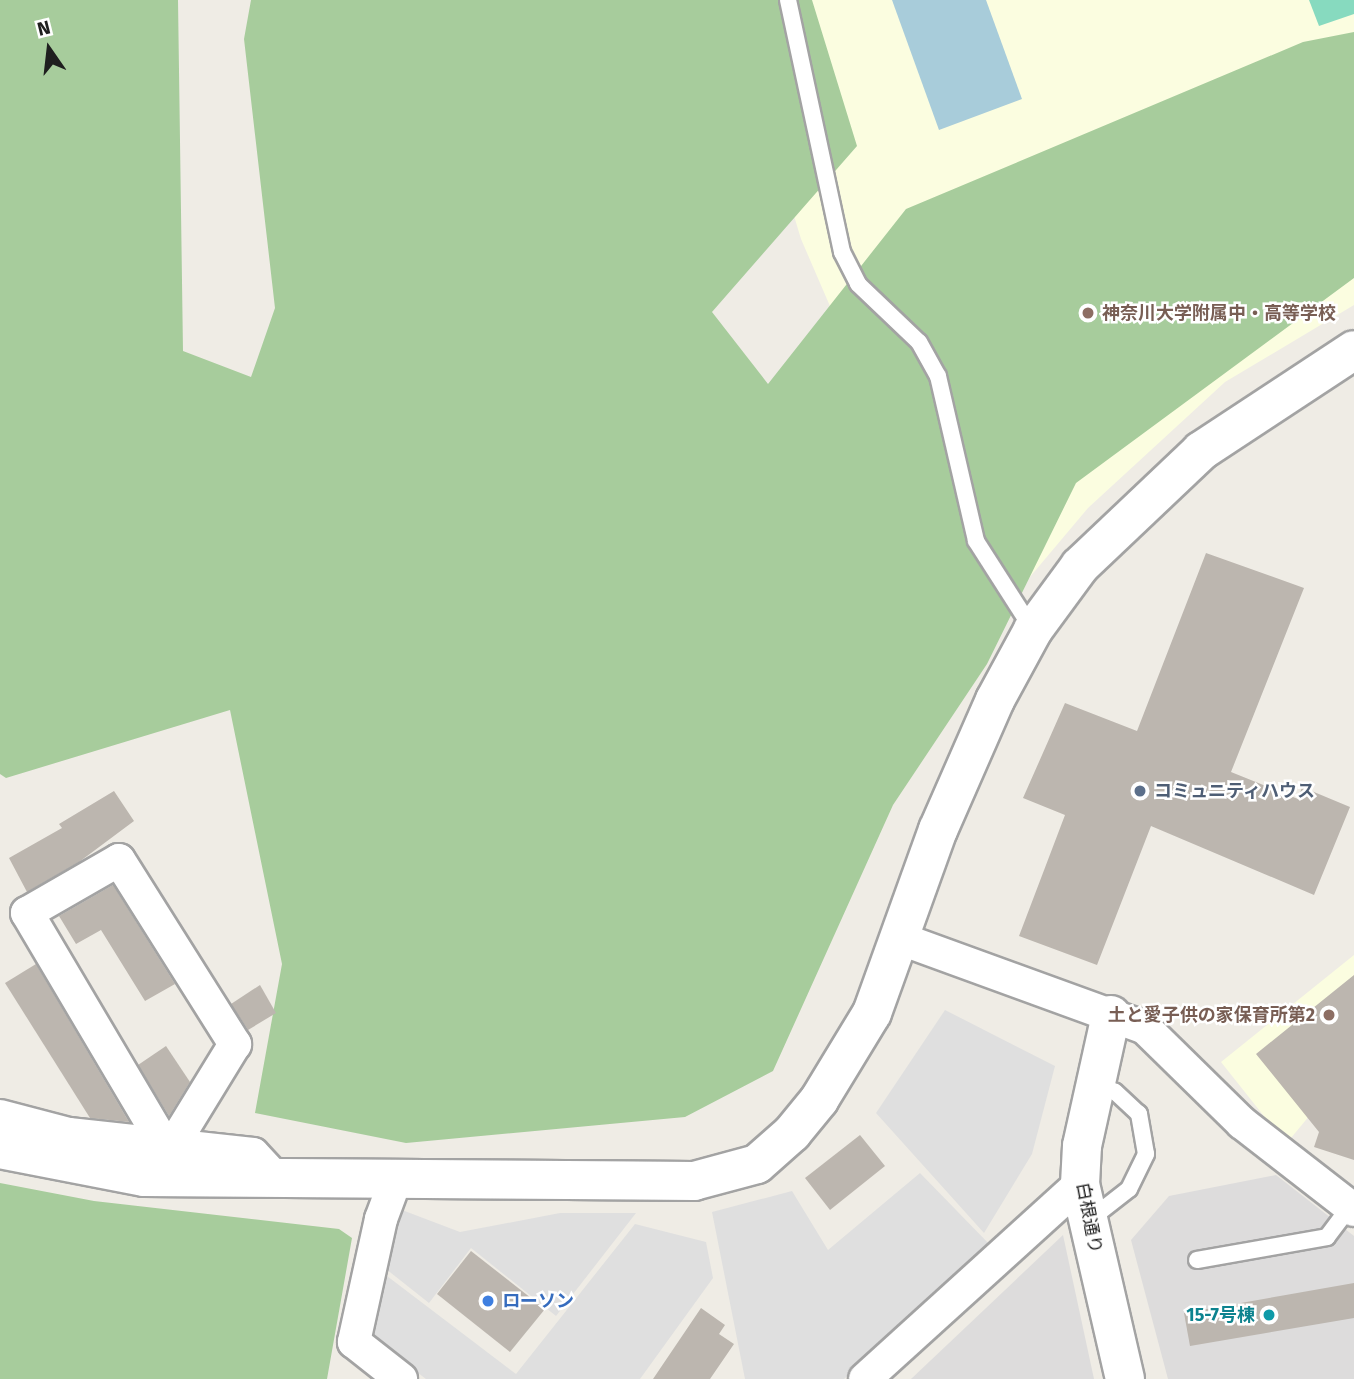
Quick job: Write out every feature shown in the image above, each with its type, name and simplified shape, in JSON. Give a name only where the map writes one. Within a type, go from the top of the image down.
[{"type":"street","points":[[0,1149],[144,1177],[397,1176],[694,1181],[757,1164],[792,1133],[819,1100],[872,1013],[901,939],[938,830],[995,700],[1033,630],[1080,566],[1201,451],[1354,350]]},
{"type":"street","points":[[119,860],[235,1044],[169,1147],[27,913],[119,860]]},
{"type":"street","points":[[901,939],[1145,1028],[1242,1123],[1352,1209]]},
{"type":"street","name":"白根通り","points":[[1111,1015],[1082,1146],[1080,1184],[1125,1379]]},
{"type":"street","points":[[0,1116],[69,1134],[169,1147],[253,1154],[275,1178]]},
{"type":"street","points":[[397,1176],[381,1219],[354,1342],[401,1379]]},
{"type":"street","points":[[865,1379],[1080,1184]]},
{"type":"lane","points":[[788,0],[842,252],[858,284],[919,342],[938,376],[975,541],[1033,630]]},
{"type":"lane","points":[[1088,1221],[1129,1189],[1146,1154],[1139,1114],[1115,1092],[1095,1083]]},
{"type":"lane","points":[[1197,1260],[1327,1237],[1352,1209]]},
{"type":"shaded area","name":"神奈川大学附属中・高等学校","points":[[746,0],[1354,0],[1354,305],[1225,382],[1088,508],[975,642],[801,239],[749,67]]},
{"type":"shaded area","points":[[1354,955],[1354,1123],[1310,1115],[1286,1144],[1221,1062]]},
{"type":"shaded area","points":[[945,1010],[1055,1066],[1032,1154],[984,1233],[876,1113]]},
{"type":"shaded area","points":[[920,1173],[993,1248],[844,1379],[745,1379],[712,1212],[792,1191],[828,1250]]},
{"type":"shaded area","points":[[1276,1175],[1354,1236],[1354,1379],[1168,1379],[1131,1240],[1169,1196]]},
{"type":"shaded area","points":[[402,1210],[460,1232],[560,1213],[636,1213],[556,1316],[471,1248],[429,1303],[386,1269]]},
{"type":"shaded area","points":[[635,1224],[706,1242],[713,1278],[640,1379],[426,1379],[370,1336],[387,1276],[516,1374]]},
{"type":"shaded area","points":[[1063,1235],[1094,1379],[911,1379]]},
{"type":"green space","points":[[0,0],[178,0],[183,351],[251,377],[275,308],[244,39],[251,0],[812,0],[857,146],[712,312],[768,384],[906,209],[1303,42],[1354,32],[1354,278],[1076,483],[987,664],[893,805],[773,1071],[685,1117],[406,1143],[255,1113],[282,964],[230,710],[6,778],[0,774]]},
{"type":"green space","points":[[1309,0],[1354,0],[1354,14],[1319,26]]},
{"type":"green space","points":[[0,1183],[94,1201],[339,1229],[352,1238],[327,1379],[0,1379]]},
{"type":"water","points":[[892,0],[986,0],[1022,99],[939,130]]},
{"type":"building","points":[[1206,553],[1304,588],[1231,772],[1298,799],[1302,787],[1350,807],[1314,895],[1151,826],[1097,965],[1019,936],[1065,815],[1023,798],[1065,703],[1137,731]]},
{"type":"building","points":[[114,791],[134,821],[79,862],[27,892],[9,858],[62,828],[59,824]]},
{"type":"building","points":[[113,885],[175,984],[145,1001],[101,930],[76,944],[59,916]]},
{"type":"building","points":[[36,964],[129,1122],[90,1118],[5,983]]},
{"type":"building","name":"土と愛子供の家保育所第2","points":[[1354,975],[1354,1160],[1314,1147],[1319,1132],[1256,1054]]},
{"type":"building","points":[[260,985],[276,1013],[248,1030],[231,1004]]},
{"type":"building","points":[[166,1046],[190,1082],[169,1116],[138,1065]]},
{"type":"building","points":[[860,1135],[885,1166],[830,1210],[805,1178]]},
{"type":"building","points":[[471,1251],[545,1309],[510,1352],[437,1294]]},
{"type":"building","name":"15-7号棟","points":[[1354,1283],[1354,1318],[1190,1346],[1184,1313]]},
{"type":"building","points":[[701,1308],[725,1325],[719,1334],[734,1344],[710,1379],[653,1379]]},
{"type":"place","name":"神奈川大学附属中・高等学校","points":[[1088,313]]},
{"type":"place","name":"コミュニティハウス","points":[[1140,791]]},
{"type":"place","name":"土と愛子供の家保育所第2","points":[[1329,1015]]},
{"type":"place","name":"ローソン","points":[[488,1301]]},
{"type":"place","name":"15-7号棟","points":[[1269,1315]]}]
